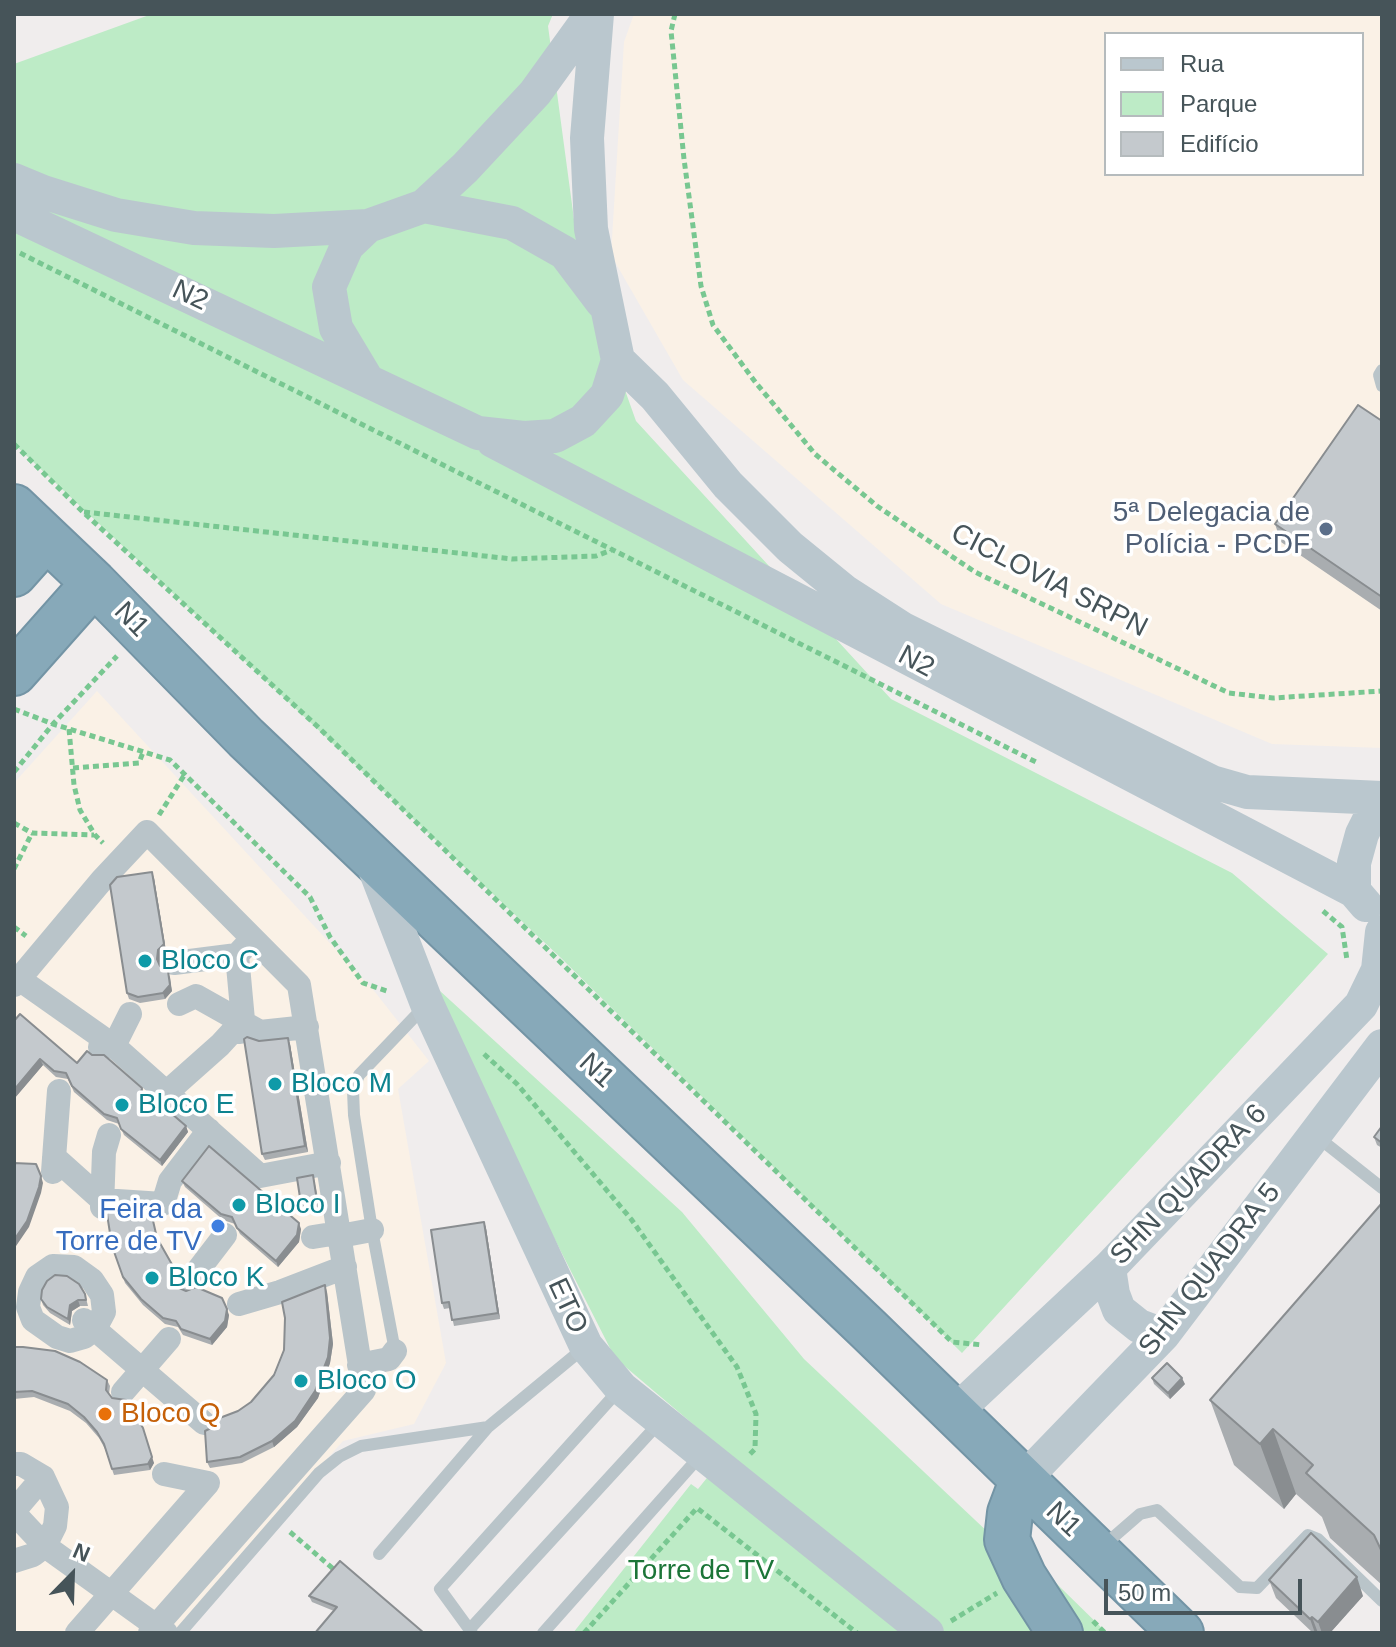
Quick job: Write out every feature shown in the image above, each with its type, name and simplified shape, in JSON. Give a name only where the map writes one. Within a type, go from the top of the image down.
[{"type":"highway","name":"N1","points":[[14,507],[370,858],[1181,1633]]},
{"type":"highway","points":[[14,574],[46,538]]},
{"type":"highway","points":[[14,673],[94,583]]},
{"type":"highway","points":[[1022,1481],[1010,1513],[1007,1540],[1024,1577],[1060,1633]]},
{"type":"main road","points":[[14,180],[116,215],[194,228],[274,231],[368,226],[424,206],[465,168],[535,93],[595,14]]},
{"type":"main road","points":[[368,226],[347,246],[329,287],[336,328],[366,378],[478,433],[524,438],[555,436],[583,421],[607,395],[618,360],[591,229],[587,138],[595,14]]},
{"type":"main road","points":[[424,206],[512,223],[565,253],[608,309]]},
{"type":"main road","name":"N2","points":[[14,214],[366,378]]},
{"type":"main road","name":"N2","points":[[618,360],[655,396],[728,485],[790,547],[844,591],[903,629],[1212,782],[1247,792],[1382,798]]},
{"type":"main road","name":"N2","points":[[478,433],[1354,891]]},
{"type":"main road","points":[[1382,806],[1373,812],[1362,834],[1354,863],[1354,891],[1382,924]]},
{"type":"main road","name":"ETO","points":[[370,858],[427,1004],[586,1346],[621,1388],[661,1421],[933,1631]]},
{"type":"main road","name":"SHN QUADRA 6","points":[[954,1413],[1109,1268],[1361,1005],[1378,970],[1382,932]]},
{"type":"main road","name":"SHN QUADRA 5","points":[[1022,1481],[1163,1335],[1382,1046]]},
{"type":"main road","points":[[1109,1268],[1119,1310],[1139,1326],[1163,1335]]},
{"type":"street","points":[[43,1477],[14,1512],[45,1546],[113,1593],[157,1631],[364,1390],[329,1163],[325,1087],[295,1030],[299,985],[244,947],[147,832],[17,982],[104,1047],[205,1138],[260,1176],[329,1163]]},
{"type":"street","points":[[174,963],[244,947]]},
{"type":"street","points":[[240,1030],[244,947]]},
{"type":"street","points":[[179,1004],[196,996],[240,1030],[295,1030]]},
{"type":"street","points":[[104,1047],[130,1014]]},
{"type":"street","points":[[162,1097],[240,1030]]},
{"type":"street","points":[[59,1091],[53,1165],[102,1203],[163,1204],[167,1185],[205,1138]]},
{"type":"street","points":[[102,1203],[104,1152],[109,1135]]},
{"type":"street","points":[[313,1237],[372,1230]]},
{"type":"street","points":[[189,1282],[225,1235]]},
{"type":"street","points":[[53,1266],[102,1274],[104,1312],[89,1324],[84,1337],[70,1341],[41,1340],[28,1307],[35,1275],[53,1266]]},
{"type":"street","points":[[239,1304],[278,1293],[345,1267]]},
{"type":"street","points":[[89,1324],[204,1423]]},
{"type":"street","points":[[123,1392],[169,1339]]},
{"type":"street","points":[[359,1365],[389,1359],[395,1351]]},
{"type":"street","points":[[14,1464],[21,1464],[43,1477],[57,1507],[55,1526],[45,1546],[33,1555],[14,1561]]},
{"type":"street","points":[[77,1633],[208,1483],[164,1474]]},
{"type":"lane","points":[[1382,370],[1379,375],[1382,386]]},
{"type":"lane","points":[[395,1351],[372,1230],[353,1090],[359,1075],[427,1004]]},
{"type":"lane","points":[[1314,1135],[1382,1188]]},
{"type":"lane","points":[[379,1554],[488,1427],[586,1346]]},
{"type":"lane","points":[[621,1388],[440,1589],[470,1631],[661,1421]]},
{"type":"lane","points":[[180,1633],[319,1473],[339,1457],[361,1446],[488,1427]]},
{"type":"lane","points":[[543,1633],[702,1454]]},
{"type":"lane","points":[[1096,1552],[1140,1514],[1157,1510],[1240,1587],[1257,1588],[1308,1535],[1318,1539],[1382,1601]]},
{"type":"path","name":"CICLOVIA SRPN","points":[[675,14],[672,45],[688,187],[701,286],[713,325],[815,454],[877,506],[975,572],[1229,693],[1273,698],[1382,691]]},
{"type":"path","points":[[14,250],[1051,770]]},
{"type":"path","points":[[14,444],[83,512],[317,726],[952,1342],[980,1347],[1008,1334],[1025,1346]]},
{"type":"path","points":[[83,512],[512,559],[596,556],[615,549]]},
{"type":"path","points":[[14,772],[53,724],[141,630]]},
{"type":"path","points":[[69,729],[80,810],[95,835],[122,859]]},
{"type":"path","points":[[73,768],[139,763],[143,752]]},
{"type":"path","points":[[147,832],[185,774]]},
{"type":"path","points":[[14,823],[32,833],[95,835]]},
{"type":"path","points":[[14,869],[32,833]]},
{"type":"path","points":[[1313,906],[1342,927],[1348,963],[1344,975],[1366,995]]},
{"type":"path","points":[[584,1633],[697,1508],[857,1633]]},
{"type":"path","points":[[277,1521],[337,1572]]},
{"type":"path","points":[[933,1631],[1024,1577]]},
{"type":"shaded area","points":[[634,14],[1382,14],[1382,748],[1272,744],[941,604],[683,380],[611,255],[624,42]]},
{"type":"shaded area","name":"Feira da Torre de TV","points":[[97,691],[375,992],[429,1061],[398,1089],[446,1363],[414,1424],[343,1441],[172,1633],[14,1633],[14,783]]},
{"type":"green space","points":[[152,14],[553,14],[548,26],[580,264],[636,421],[891,699],[1232,873],[1328,954],[962,1353],[560,957],[14,444],[14,64]]},
{"type":"green space","name":"Torre de TV","points":[[440,991],[682,1212],[804,1359],[1042,1583],[1015,1543],[1107,1633],[573,1633],[691,1484],[698,1489],[727,1453],[615,1358],[451,1035]]},
{"type":"building","name":"5ª Delegacia de Polícia - PCDF","points":[[1358,405],[1382,421],[1382,597],[1275,524]]},
{"type":"building","name":"Bloco C","points":[[152,872],[164,944],[158,950],[157,959],[160,966],[168,971],[170,985],[163,993],[138,997],[127,993],[110,885],[117,877]]},
{"type":"building","name":"Bloco E","points":[[20,1014],[77,1063],[87,1051],[92,1055],[104,1055],[142,1088],[140,1097],[144,1105],[151,1109],[164,1107],[186,1126],[160,1160],[121,1129],[117,1118],[104,1114],[72,1086],[66,1073],[54,1071],[40,1059],[14,1090],[14,1021]]},
{"type":"building","name":"Bloco M","points":[[288,1038],[305,1146],[262,1154],[244,1039],[259,1041]]},
{"type":"building","points":[[1382,1126],[1382,1143],[1374,1137]]},
{"type":"building","name":"Bloco I","points":[[209,1146],[299,1223],[297,1235],[276,1261],[237,1228],[232,1217],[221,1214],[182,1181]]},
{"type":"building","points":[[14,1163],[36,1164],[41,1176],[27,1221],[14,1240]]},
{"type":"building","points":[[313,1175],[317,1201],[301,1204],[297,1178]]},
{"type":"building","points":[[1382,1203],[1382,1552],[1374,1535],[1306,1473],[1313,1465],[1273,1429],[1260,1444],[1210,1400]]},
{"type":"building","name":"Bloco K","points":[[112,1210],[151,1212],[157,1238],[174,1268],[173,1281],[177,1287],[186,1291],[196,1287],[222,1298],[227,1309],[225,1321],[210,1339],[181,1329],[176,1321],[163,1318],[141,1299],[123,1277],[112,1246],[107,1214]]},
{"type":"building","points":[[484,1222],[498,1313],[452,1320],[449,1302],[442,1303],[431,1230]]},
{"type":"building","points":[[55,1275],[67,1276],[79,1284],[85,1294],[86,1300],[70,1305],[68,1319],[47,1307],[41,1299],[47,1281]]},
{"type":"building","name":"Bloco O","points":[[325,1285],[330,1338],[328,1357],[315,1391],[295,1421],[272,1441],[240,1457],[207,1462],[205,1431],[213,1427],[217,1419],[251,1402],[274,1375],[284,1350],[282,1302]]},
{"type":"building","name":"Bloco Q","points":[[14,1347],[55,1351],[80,1362],[107,1380],[106,1390],[112,1398],[126,1400],[143,1428],[152,1457],[148,1464],[112,1469],[97,1432],[68,1404],[32,1391],[14,1392]]},
{"type":"building","points":[[1167,1363],[1182,1378],[1168,1393],[1152,1378]]},
{"type":"building","points":[[1311,1533],[1357,1577],[1318,1622],[1312,1617],[1310,1619],[1269,1580]]},
{"type":"building","points":[[340,1561],[424,1633],[315,1633],[337,1607],[309,1596]]},
{"type":"place","name":"5ª Delegacia de Polícia - PCDF","points":[[1326,529]]},
{"type":"place","name":"Bloco C","points":[[145,961]]},
{"type":"place","name":"Bloco M","points":[[275,1084]]},
{"type":"place","name":"Bloco E","points":[[122,1105]]},
{"type":"place","name":"Bloco I","points":[[239,1205]]},
{"type":"place","name":"Feira da Torre de TV","points":[[218,1226]]},
{"type":"place","name":"Bloco K","points":[[152,1278]]},
{"type":"place","name":"Bloco O","points":[[301,1381]]},
{"type":"place","name":"Bloco Q","points":[[105,1414]]}]
